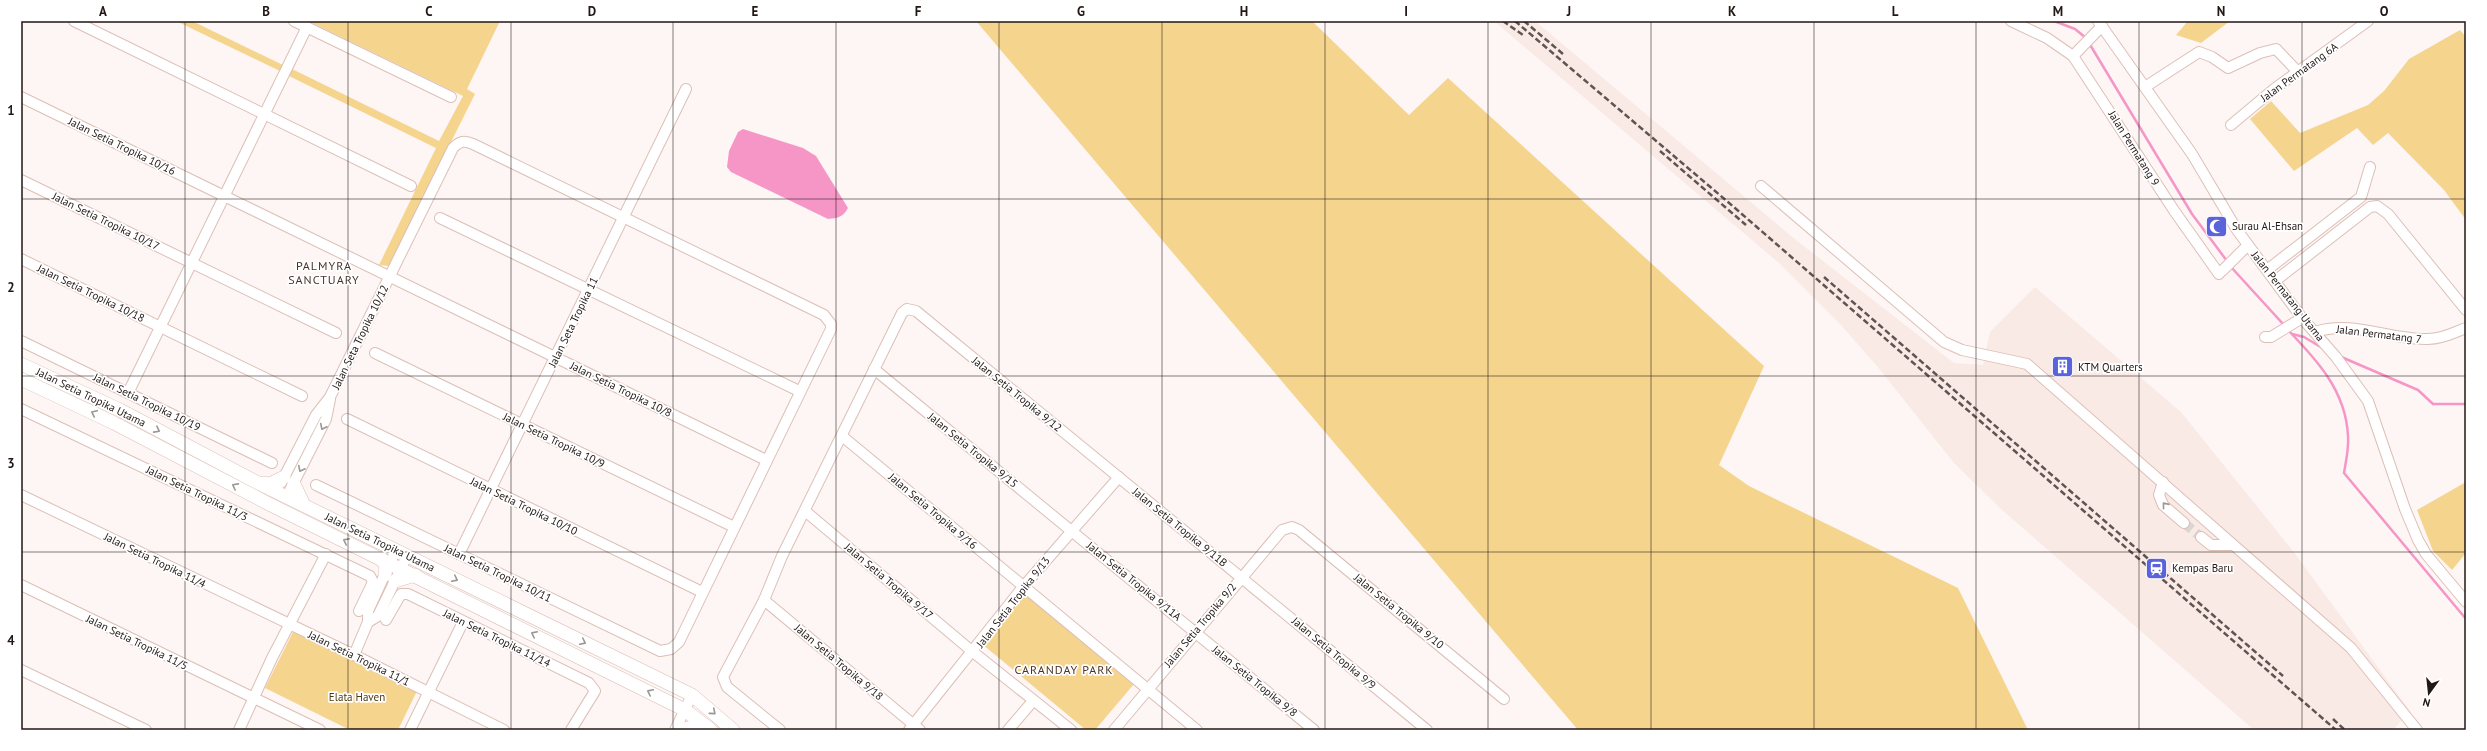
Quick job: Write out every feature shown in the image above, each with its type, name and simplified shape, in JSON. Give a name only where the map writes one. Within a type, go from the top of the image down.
[{"type":"main road","name":"Jalan Setia Tropika Utama","points":[[21,364],[120,410],[258,483],[692,695],[734,730]]},
{"type":"main road","name":"Jalan Setia Tropika Utama","points":[[21,379],[114,423],[275,506],[685,710],[710,729]]},
{"type":"main road","points":[[114,423],[120,410]]},
{"type":"main road","points":[[258,483],[270,484],[289,480],[304,505]]},
{"type":"main road","points":[[391,563],[386,566],[384,578],[415,575]]},
{"type":"main road","points":[[682,730],[695,726],[710,729]]},
{"type":"street","points":[[74,21],[411,186]]},
{"type":"street","points":[[294,21],[451,97]]},
{"type":"street","points":[[2011,21],[2047,38],[2075,54],[2098,26]]},
{"type":"street","name":"Jalan Permatang 6A","points":[[2231,125],[2274,89],[2368,21]]},
{"type":"street","name":"Jalan Permatang Utama","points":[[2098,26],[2145,87],[2192,154],[2248,245],[2267,270],[2298,320],[2318,336],[2368,400],[2405,509],[2418,540],[2426,554],[2466,602]]},
{"type":"street","points":[[128,393],[307,27]]},
{"type":"street","points":[[2145,87],[2199,52],[2212,57],[2228,68],[2260,53],[2276,49],[2298,72]]},
{"type":"street","name":"Jalan Permatang 9","points":[[2075,54],[2128,136],[2168,202],[2221,272],[2248,245]]},
{"type":"street","name":"Jalan Seta Tropika 11","points":[[459,554],[625,217],[686,89]]},
{"type":"street","name":"Jalan Setia Tropika 10/16","points":[[21,96],[389,277]]},
{"type":"street","name":"Jalan Seta Tropika 10/12","points":[[289,480],[298,450],[316,415],[330,397],[453,148],[458,143],[465,141],[625,217]]},
{"type":"street","points":[[2267,270],[2361,197],[2370,167]]},
{"type":"street","name":"Jalan Setia Tropika 10/17","points":[[21,180],[336,333]]},
{"type":"street","points":[[1762,186],[1944,342],[1962,350],[2027,364],[2351,648],[2417,730]]},
{"type":"street","points":[[2274,281],[2370,207],[2377,206],[2388,214],[2466,310]]},
{"type":"street","points":[[625,217],[828,318],[831,329],[702,592]]},
{"type":"street","points":[[440,218],[799,392]]},
{"type":"street","name":"Jalan Setia Tropika 10/18","points":[[21,259],[302,396]]},
{"type":"street","name":"Jalan Setia Tropika 10/8","points":[[389,277],[766,460]]},
{"type":"street","name":"Jalan Setia Tropika 9/12","points":[[874,369],[902,313],[907,309],[916,311],[1119,477]]},
{"type":"street","points":[[2270,336],[2298,320]]},
{"type":"street","name":"Jalan Permatang 7","points":[[2318,336],[2326,328],[2350,328],[2426,340],[2448,335],[2466,328]]},
{"type":"street","name":"Jalan Setia Tropika 10/19","points":[[21,341],[272,463]]},
{"type":"street","name":"Jalan Setia Tropika 10/9","points":[[375,353],[734,527]]},
{"type":"street","points":[[780,730],[727,687],[723,677],[725,670],[764,600],[805,511],[874,369]]},
{"type":"street","name":"Jalan Setia Tropika 9/15","points":[[874,369],[1072,530]]},
{"type":"street","name":"Jalan Seta Tropika 10/12","points":[[275,506],[289,480],[308,454],[326,419],[330,397]]},
{"type":"street","name":"Jalan Setia Tropika 11/3","points":[[21,409],[326,554],[384,578]]},
{"type":"street","name":"Jalan Setia Tropika 10/10","points":[[347,419],[702,592]]},
{"type":"street","name":"Jalan Setia Tropika 9/16","points":[[842,436],[1197,730]]},
{"type":"street","points":[[298,450],[308,454]]},
{"type":"street","name":"Jalan Setia Tropika 9/13","points":[[914,728],[1023,587],[1119,477]]},
{"type":"street","name":"Jalan Setia Tropika 9/11B","points":[[1119,477],[1241,576]]},
{"type":"street","points":[[2163,482],[2159,495],[2163,505],[2184,523]]},
{"type":"street","name":"Jalan Setia Tropika 10/11","points":[[316,485],[660,651],[671,649],[678,642],[702,592]]},
{"type":"street","name":"Jalan Setia Tropika 11/4","points":[[21,495],[290,624]]},
{"type":"street","name":"Jalan Setia Tropika 9/17","points":[[805,511],[973,652],[1071,730]]},
{"type":"street","name":"Jalan Setia Tropika 9/2","points":[[1114,730],[1241,576],[1282,530],[1292,527]]},
{"type":"street","name":"Jalan Setia Tropika 9/10","points":[[1292,527],[1299,530],[1504,699]]},
{"type":"street","name":"Jalan Setia Tropika 9/11A","points":[[1072,530],[1195,632]]},
{"type":"street","points":[[2201,537],[2211,545],[2234,544]]},
{"type":"street","points":[[354,655],[368,622],[368,612],[375,595],[391,563],[402,553]]},
{"type":"street","points":[[239,730],[253,698],[326,554]]},
{"type":"street","name":"Jalan Setia Tropika 9/9","points":[[1241,576],[1427,730]]},
{"type":"street","points":[[368,622],[378,616],[386,600],[384,578]]},
{"type":"street","points":[[359,612],[384,578]]},
{"type":"street","name":"Jalan Setia Tropika 11/5","points":[[21,585],[320,730]]},
{"type":"street","name":"Jalan Setia Tropika 11/14","points":[[386,620],[400,594],[404,593],[589,683],[595,691],[571,730]]},
{"type":"street","points":[[375,595],[386,600]]},
{"type":"street","name":"Jalan Setia Tropika 9/18","points":[[764,600],[914,728]]},
{"type":"street","points":[[410,730],[463,622]]},
{"type":"street","name":"Jalan Setia Tropika 11/1","points":[[290,624],[504,730]]},
{"type":"street","name":"Jalan Setia Tropika 9/8","points":[[1195,632],[1314,730]]},
{"type":"street","points":[[21,670],[146,730]]},
{"type":"street","points":[[675,730],[692,695]]},
{"type":"street","points":[[1008,730],[1033,701]]},
{"type":"shaded area","points":[[1494,21],[1535,21],[1796,240],[1954,363],[1983,365],[1990,332],[2035,287],[2181,412],[2293,551],[2410,711],[2393,730],[2254,730],[2001,509],[1954,463],[1877,366],[1840,324],[1779,263]]},
{"type":"shaded area","points":[[743,129],[803,148],[816,156],[848,208],[846,211],[840,216],[828,219],[731,172],[727,167],[729,151],[738,132]]},
{"type":"green space","points":[[176,21],[192,21],[283,65],[280,71]]},
{"type":"green space","points":[[308,21],[500,21],[467,89],[475,94],[389,266],[379,265],[436,148],[289,76],[292,69],[439,141],[463,96]]},
{"type":"green space","points":[[976,21],[1312,21],[1409,115],[1448,78],[1764,366],[1719,465],[1749,486],[1958,588],[2028,730],[1578,730]]},
{"type":"green space","points":[[2188,21],[2230,21],[2201,43],[2176,35]]},
{"type":"green space","points":[[2460,30],[2466,37],[2466,220],[2444,190],[2388,133],[2373,145],[2357,128],[2294,171],[2250,119],[2271,101],[2300,133],[2368,105],[2384,91],[2409,59]]},
{"type":"green space","points":[[2466,482],[2466,553],[2452,570],[2433,551],[2417,510]]},
{"type":"green space","name":"CARANDAY PARK","points":[[1025,593],[1134,684],[1095,730],[1086,730],[982,644]]},
{"type":"green space","name":"Elata Haven","points":[[294,630],[417,691],[398,730],[350,730],[265,688]]},
{"type":"waterway","points":[[2054,21],[2075,29],[2086,38]]},
{"type":"waterway","points":[[2089,43],[2192,214],[2227,261]]},
{"type":"waterway","points":[[2231,267],[2284,325]]},
{"type":"waterway","points":[[2287,329],[2309,352],[2328,377],[2342,405],[2346,420],[2348,441],[2344,473],[2466,619]]},
{"type":"waterway","points":[[2292,334],[2304,337],[2324,349]]},
{"type":"waterway","points":[[2339,356],[2418,390],[2433,404],[2466,404]]},
{"type":"tunnel","points":[[2184,523],[2201,537]]},
{"type":"railway","points":[[1503,21],[1523,35]]},
{"type":"railway","points":[[1515,21],[1728,202],[2336,730]]},
{"type":"railway","points":[[1524,21],[1563,54]]},
{"type":"railway","points":[[1660,151],[1746,225]]},
{"type":"railway","points":[[1824,277],[2283,676]]},
{"type":"railway","points":[[2333,719],[2345,730]]},
{"type":"place","name":"Surau Al-Ehsan","points":[[2217,226]]},
{"type":"place","name":"KTM Quarters","points":[[2063,367]]},
{"type":"place","name":"Kempas Baru","points":[[2157,568]]},
{"type":"district","name":"PALMYRA SANCTUARY","points":[[324,272]]},
{"type":"district","name":"CARANDAY PARK","points":[[1064,669]]}]
